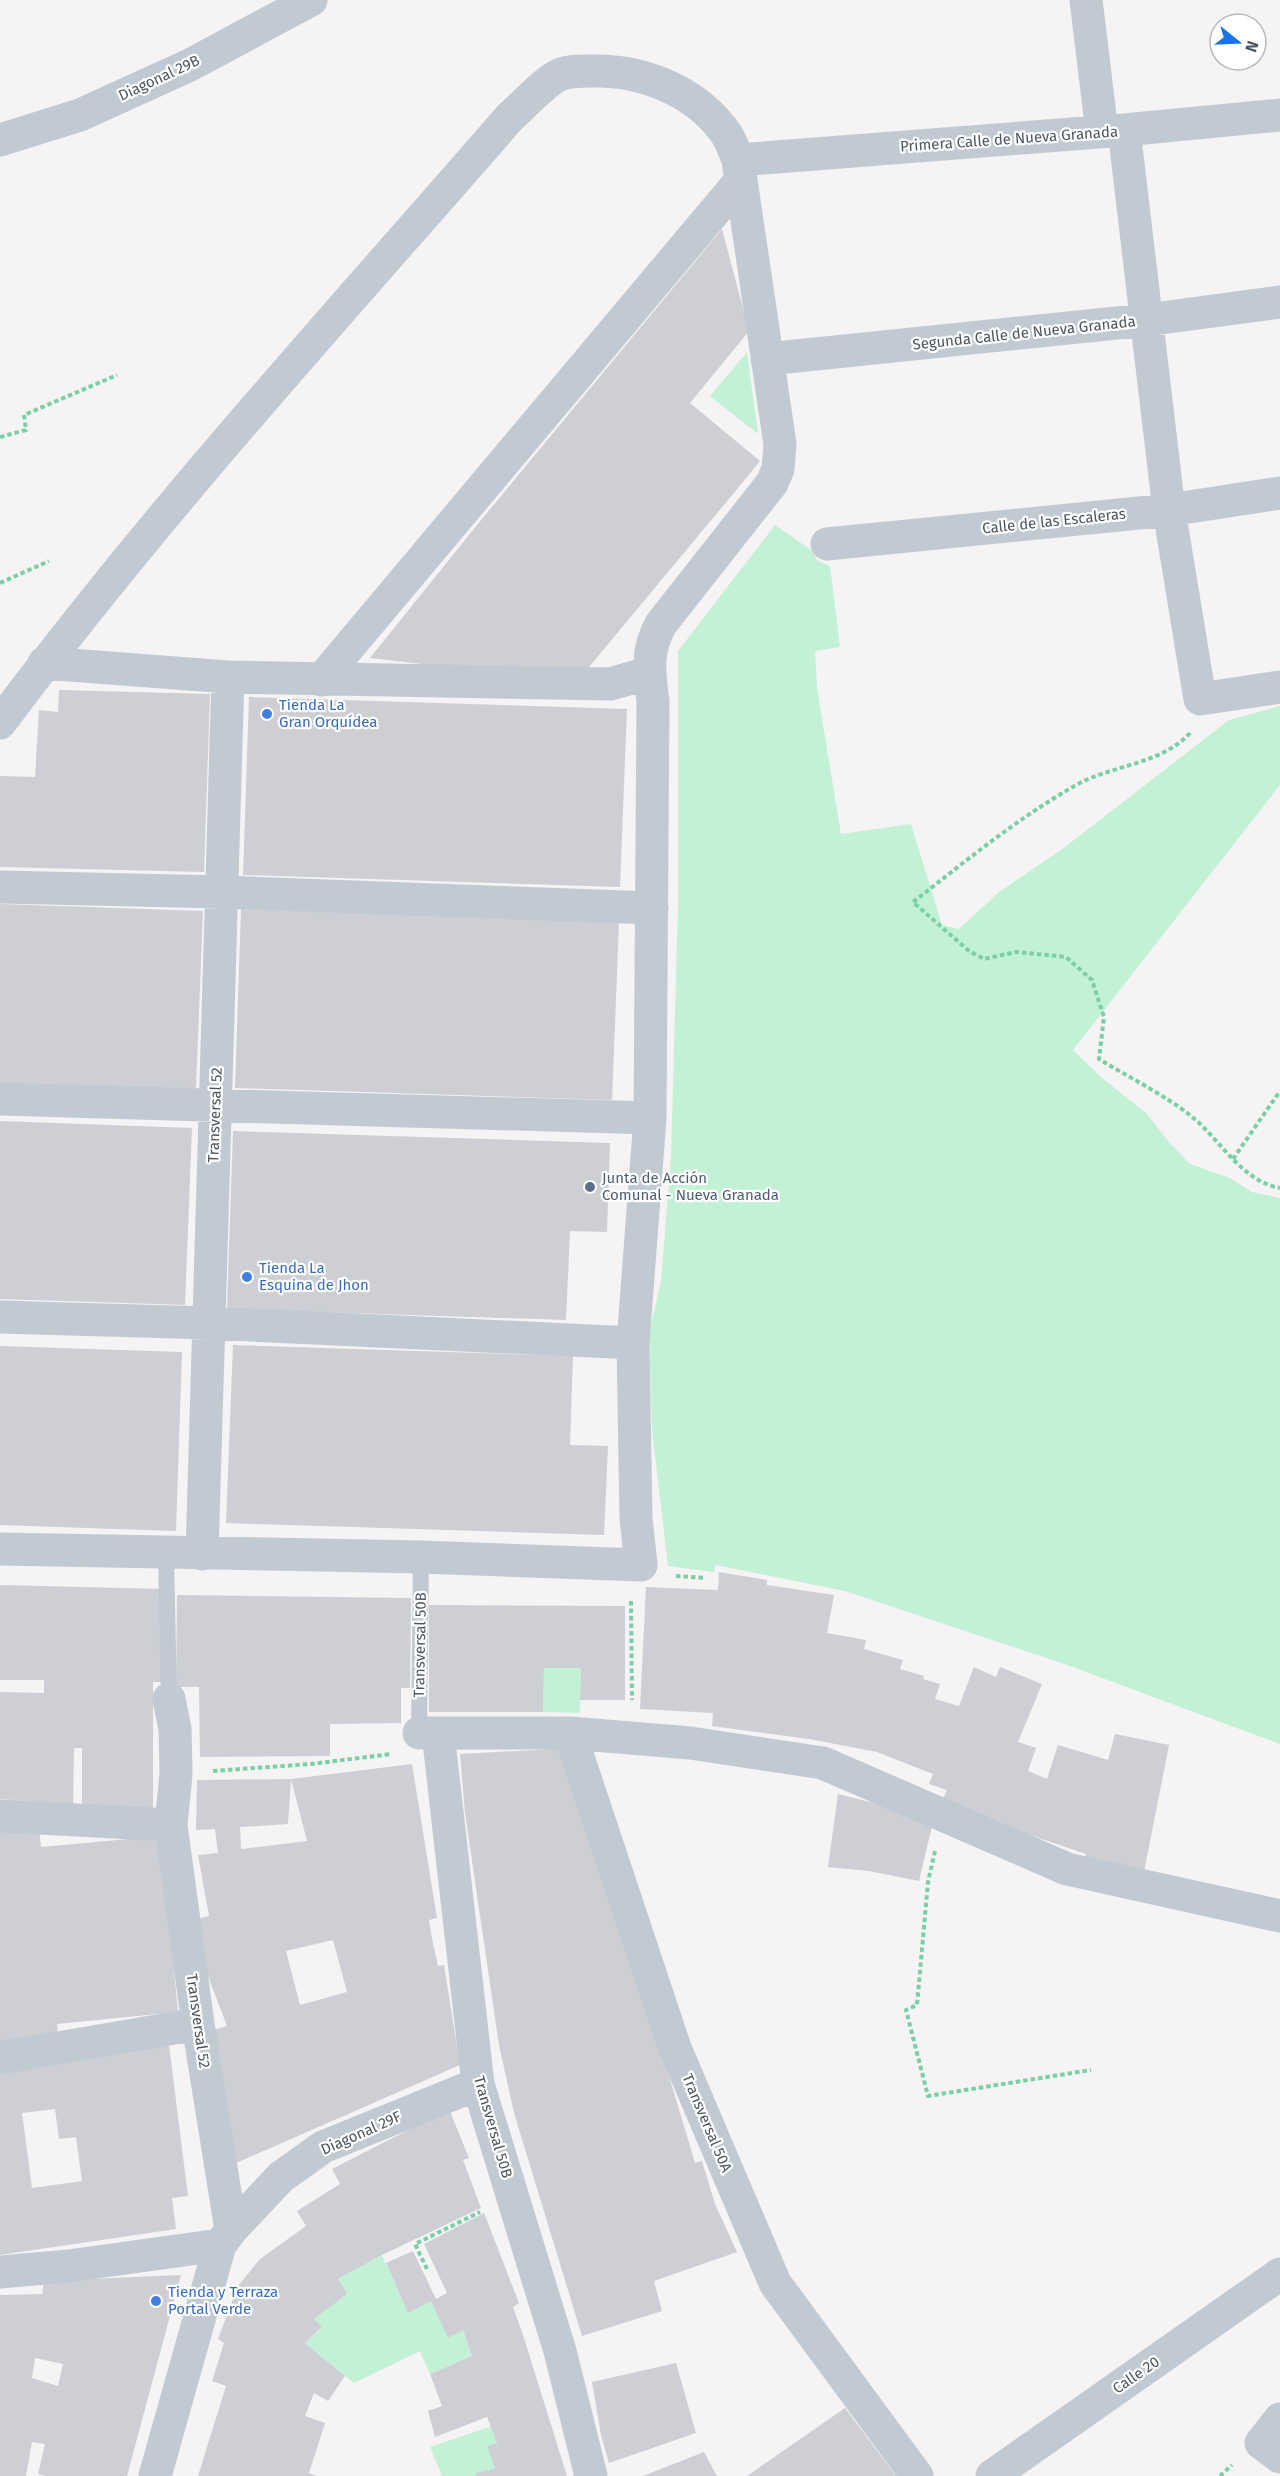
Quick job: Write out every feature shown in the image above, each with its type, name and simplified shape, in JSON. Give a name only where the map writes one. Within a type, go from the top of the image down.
[{"type":"street","name":"Diagonal 29B","points":[[0,140],[80,115],[190,65],[311,0]]},
{"type":"street","points":[[1086,0],[1113,131],[1146,320],[1169,510],[1200,699],[1280,687]]},
{"type":"street","points":[[0,723],[45,663],[182,495],[502,126],[534,95],[559,75],[590,71],[620,71],[664,83],[710,115],[727,136],[740,170],[780,444],[778,469],[772,483],[661,624],[653,637],[650,651],[649,673],[653,701],[650,1118],[633,1343],[636,1518],[641,1565],[421,1557],[0,1549]]},
{"type":"street","name":"Primera Calle de Nueva Granada","points":[[740,170],[1280,115]]},
{"type":"street","points":[[321,680],[740,170]]},
{"type":"street","name":"Segunda Calle de Nueva Granada","points":[[767,359],[1146,320],[1280,302]]},
{"type":"street","name":"Calle de las Escaleras","points":[[827,544],[1169,510],[1280,493]]},
{"type":"street","points":[[45,663],[228,677],[321,680],[610,684],[649,673]]},
{"type":"street","name":"Transversal 52","points":[[202,1554],[228,677]]},
{"type":"street","points":[[0,887],[222,892],[652,908]]},
{"type":"street","points":[[0,1099],[650,1118]]},
{"type":"street","points":[[0,1317],[209,1323],[633,1343]]},
{"type":"street","name":"Transversal 52","points":[[155,2476],[226,2237],[171,1825],[176,1773],[175,1729],[169,1699]]},
{"type":"street","points":[[432,1738],[570,1733],[690,1743],[823,1763],[1067,1869],[1280,1916]]},
{"type":"street","name":"Transversal 50A","points":[[570,1733],[675,2048],[775,2283],[917,2476]]},
{"type":"street","name":"Transversal 50B","points":[[432,1738],[478,2084],[560,2352],[591,2476]]},
{"type":"street","points":[[0,1816],[171,1825]]},
{"type":"street","points":[[0,2058],[198,2024]]},
{"type":"street","name":"Diagonal 29F","points":[[226,2237],[281,2177],[323,2147],[478,2084]]},
{"type":"street","points":[[0,2272],[68,2266],[226,2237]]},
{"type":"street","name":"Calle 20","points":[[992,2476],[1280,2274]]},
{"type":"street","points":[[1280,2419],[1261,2443],[1280,2457]]},
{"type":"lane","name":"Transversal 52","points":[[166,1553],[169,1699]]},
{"type":"lane","name":"Transversal 50B","points":[[421,1557],[432,1738]]},
{"type":"path","points":[[0,437],[26,430],[24,415],[117,375]]},
{"type":"path","points":[[0,583],[49,561]]},
{"type":"path","points":[[1200,699],[1193,730],[1181,743],[1166,751],[1079,783],[1011,828],[913,902],[969,951],[984,959],[1016,952],[1066,957],[1092,980],[1104,1017],[1099,1059],[1190,1115],[1249,1175],[1269,1186],[1280,1188]]},
{"type":"path","points":[[1233,1159],[1280,1091]]},
{"type":"path","points":[[631,1564],[632,1700]]},
{"type":"path","points":[[176,1773],[311,1764],[432,1738]]},
{"type":"path","points":[[943,1815],[928,1882],[917,2005],[906,2010],[928,2096],[1091,2070]]},
{"type":"path","points":[[427,2269],[415,2244],[513,2196]]},
{"type":"green space","points":[[747,352],[758,434],[710,396]]},
{"type":"green space","points":[[775,525],[811,550],[818,561],[830,566],[840,647],[815,651],[817,688],[841,834],[911,824],[942,925],[959,929],[998,893],[1065,847],[1229,720],[1280,706],[1280,785],[1073,1050],[1101,1077],[1147,1114],[1190,1164],[1230,1178],[1252,1192],[1280,1198],[1280,1744],[1059,1662],[845,1591],[716,1565],[714,1572],[668,1566],[652,1430],[649,1334],[661,1281],[671,1158],[678,905],[678,651]]},
{"type":"green space","points":[[544,1668],[581,1668],[580,1713],[543,1712]]},
{"type":"green space","points":[[382,2255],[408,2313],[431,2301],[463,2330],[472,2356],[430,2374],[420,2351],[354,2383],[305,2343],[322,2328],[314,2319],[346,2294],[338,2279]]},
{"type":"green space","points":[[492,2426],[497,2443],[488,2446],[495,2468],[476,2473],[476,2476],[442,2476],[430,2447]]},
{"type":"building","points":[[722,229],[749,331],[690,403],[760,461],[733,494],[589,667],[473,670],[370,658],[477,525]]},
{"type":"building","points":[[59,690],[210,694],[204,872],[0,867],[0,776],[35,777],[39,710],[58,712]]},
{"type":"building","points":[[249,697],[627,709],[620,887],[243,875]]},
{"type":"building","points":[[0,904],[203,911],[196,1089],[0,1083]]},
{"type":"building","points":[[241,909],[619,922],[612,1100],[235,1088]]},
{"type":"building","points":[[0,1121],[192,1128],[185,1305],[0,1299]]},
{"type":"building","points":[[233,1131],[610,1143],[607,1232],[570,1231],[566,1320],[227,1309]]},
{"type":"building","points":[[233,1345],[573,1356],[570,1445],[608,1446],[604,1535],[226,1523]]},
{"type":"building","points":[[0,1346],[182,1352],[176,1531],[0,1525]]},
{"type":"building","points":[[719,1572],[767,1580],[767,1585],[834,1595],[827,1633],[866,1640],[864,1649],[903,1660],[900,1669],[924,1676],[923,1679],[940,1684],[935,1699],[959,1706],[974,1667],[996,1677],[1000,1667],[1042,1684],[1018,1742],[1036,1748],[1028,1771],[1047,1779],[1058,1745],[1108,1760],[1115,1734],[1169,1745],[1143,1877],[1083,1861],[1086,1854],[1009,1828],[942,1801],[947,1790],[929,1784],[933,1774],[877,1752],[809,1739],[712,1726],[713,1713],[640,1709],[646,1587],[718,1590]]},
{"type":"building","points":[[0,1585],[163,1589],[162,1682],[153,1682],[153,1812],[82,1808],[82,1748],[74,1748],[73,1808],[41,1802],[0,1799],[0,1692],[44,1693],[44,1680],[0,1680]]},
{"type":"building","points":[[177,1595],[411,1598],[410,1688],[401,1688],[401,1723],[330,1724],[330,1756],[200,1757],[199,1687],[176,1687]]},
{"type":"building","points":[[429,1605],[625,1606],[625,1700],[580,1700],[581,1668],[544,1668],[543,1712],[429,1712]]},
{"type":"building","points":[[571,1748],[695,2163],[702,2161],[715,2204],[737,2252],[654,2281],[662,2311],[582,2336],[514,2113],[499,2045],[465,1813],[460,1754]]},
{"type":"building","points":[[412,1764],[437,1918],[429,1920],[432,1939],[438,1966],[444,1965],[460,2065],[236,2163],[209,2031],[227,2026],[206,1971],[197,1919],[209,1916],[198,1855],[218,1853],[215,1829],[196,1830],[197,1780],[291,1779]],"holes":[[[291,1779],[307,1841],[241,1849],[240,1827],[288,1824]],[[333,1940],[347,1992],[300,2005],[286,1951]]]},
{"type":"building","points":[[838,1794],[934,1818],[919,1881],[869,1871],[828,1867]]},
{"type":"building","points":[[0,1827],[39,1829],[41,1847],[161,1836],[178,2012],[57,2024],[59,2041],[0,2048]]},
{"type":"building","points":[[169,2045],[188,2196],[172,2198],[176,2229],[0,2255],[0,2069]],"holes":[[[55,2109],[59,2139],[76,2137],[82,2181],[32,2188],[22,2113]]]},
{"type":"building","points":[[449,2109],[469,2158],[463,2160],[481,2208],[382,2255],[338,2279],[347,2294],[314,2319],[322,2327],[305,2343],[345,2376],[328,2401],[314,2393],[305,2416],[325,2423],[309,2473],[316,2476],[198,2476],[226,2386],[212,2381],[224,2343],[218,2339],[238,2286],[260,2259],[306,2226],[297,2211],[340,2184],[332,2169]]},
{"type":"building","points":[[484,2213],[519,2303],[513,2307],[567,2476],[476,2476],[476,2473],[495,2468],[487,2446],[497,2443],[487,2417],[435,2437],[428,2411],[442,2406],[430,2374],[472,2356],[463,2330],[448,2338],[431,2301],[408,2313],[386,2263],[413,2251],[436,2299],[447,2293],[424,2244]]},
{"type":"building","points":[[181,2275],[127,2476],[45,2476],[38,2474],[45,2444],[32,2442],[26,2476],[0,2476],[0,2295],[42,2294],[44,2281]],"holes":[[[35,2358],[63,2364],[58,2386],[32,2378]]]},
{"type":"building","points":[[676,2363],[696,2433],[609,2463],[601,2435],[592,2382]]},
{"type":"building","points":[[845,2408],[896,2476],[747,2476],[770,2460]]},
{"type":"building","points":[[704,2452],[717,2476],[643,2476]]},
{"type":"place","name":"Tienda La Gran Orquídea","points":[[267,714]]},
{"type":"place","name":"Junta de Acción Comunal - Nueva Granada","points":[[590,1187]]},
{"type":"place","name":"Tienda La Esquina de Jhon","points":[[247,1277]]},
{"type":"place","name":"Tienda y Terraza Portal Verde","points":[[156,2301]]}]
